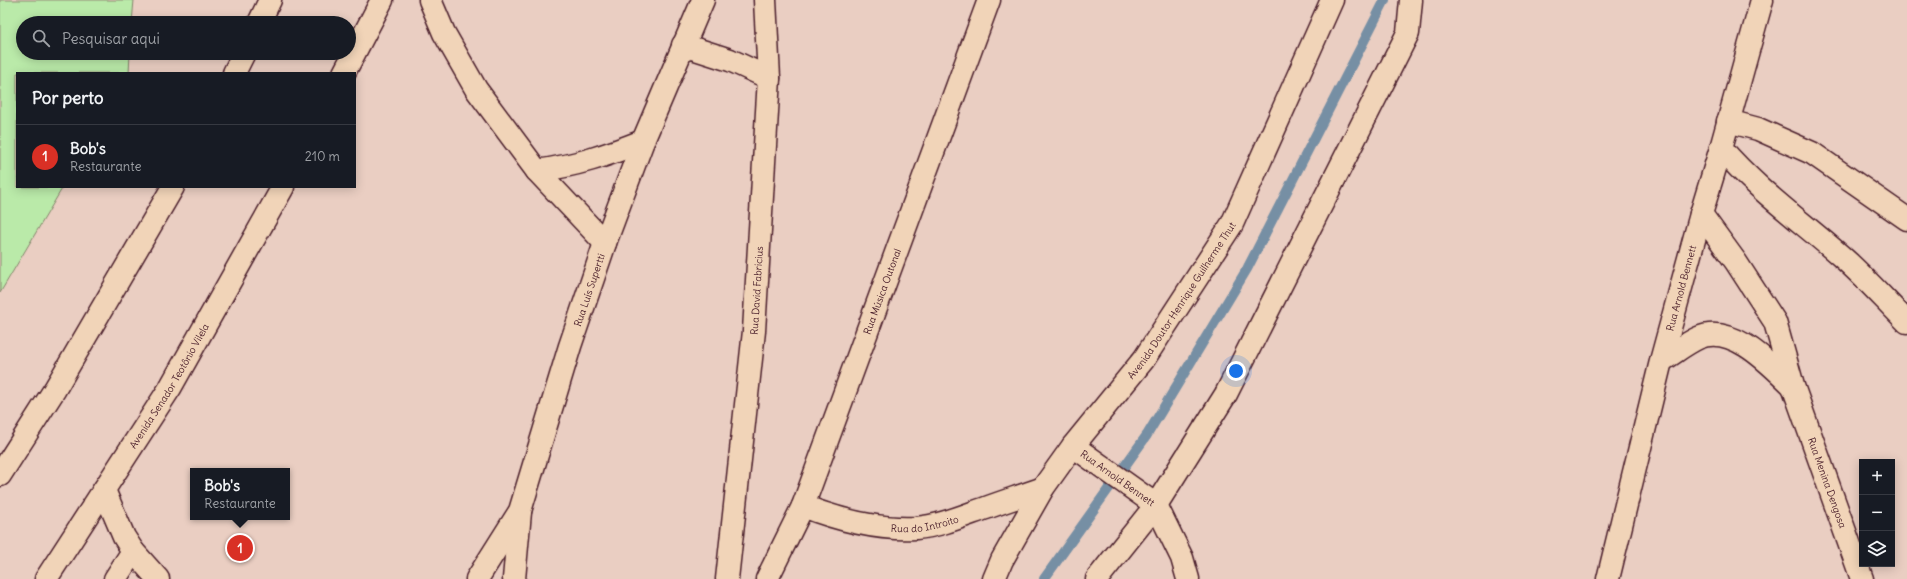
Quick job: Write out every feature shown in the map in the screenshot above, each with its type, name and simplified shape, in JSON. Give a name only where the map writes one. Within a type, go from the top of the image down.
[{"type":"street","points":[[262,16],[270,0]]},
{"type":"street","points":[[356,50],[382,0]]},
{"type":"street","points":[[430,0],[444,33],[476,89],[537,171],[605,243]]},
{"type":"street","name":"Rua Luís Supertti","points":[[477,579],[520,511],[570,346],[605,243],[643,141],[703,0]]},
{"type":"street","name":"Rua David Fabricius","points":[[727,579],[754,331],[769,78],[765,0]]},
{"type":"street","name":"Rua Música Outonal","points":[[767,579],[803,506],[989,0]]},
{"type":"street","name":"Avenida Doutor Henrique Guilherme Thut","points":[[994,579],[1002,560],[1043,488],[1073,446],[1144,360],[1232,224],[1332,0]]},
{"type":"street","points":[[1097,579],[1156,505],[1178,473],[1229,387],[1408,33],[1411,0]]},
{"type":"street","name":"Rua Arnold Bennett","points":[[1608,579],[1661,361],[1700,214],[1722,148],[1728,121],[1762,0]]},
{"type":"street","points":[[684,46],[730,60],[769,78]]},
{"type":"street","points":[[234,72],[240,60]]},
{"type":"street","points":[[345,72],[351,60]]},
{"type":"street","points":[[1728,121],[1758,129],[1812,153],[1907,219]]},
{"type":"street","points":[[537,171],[573,166],[605,156],[643,141]]},
{"type":"street","points":[[1722,148],[1741,171],[1765,194],[1843,258],[1907,322]]},
{"type":"street","points":[[0,474],[55,389],[172,188]]},
{"type":"street","name":"Avenida Senador Teotônio Vilela","points":[[46,579],[170,388],[282,188]]},
{"type":"street","name":"Rua Menina Dengosa","points":[[1700,214],[1736,262],[1775,322],[1793,386],[1862,579]]},
{"type":"street","name":"Rua Menina Dengosa","points":[[1661,361],[1699,338],[1716,335],[1741,342],[1765,360],[1793,386]]},
{"type":"street","name":"Rua Arnold Bennett","points":[[1073,446],[1156,505],[1182,558],[1188,579]]},
{"type":"street","name":"Rua do Introito","points":[[803,506],[836,519],[858,524],[890,528],[917,528],[961,518],[1043,488]]},
{"type":"street","points":[[104,490],[124,537],[133,551],[158,579]]},
{"type":"street","points":[[514,579],[520,511]]},
{"type":"street","points":[[115,579],[133,551]]},
{"type":"green space","points":[[0,0],[134,0],[133,16],[16,16],[16,60],[130,60],[129,72],[16,72],[16,188],[62,188],[0,293]]},
{"type":"waterway","points":[[1044,579],[1147,435],[1247,269],[1385,0]]},
{"type":"place","name":"Bob's","points":[[240,548]]}]
